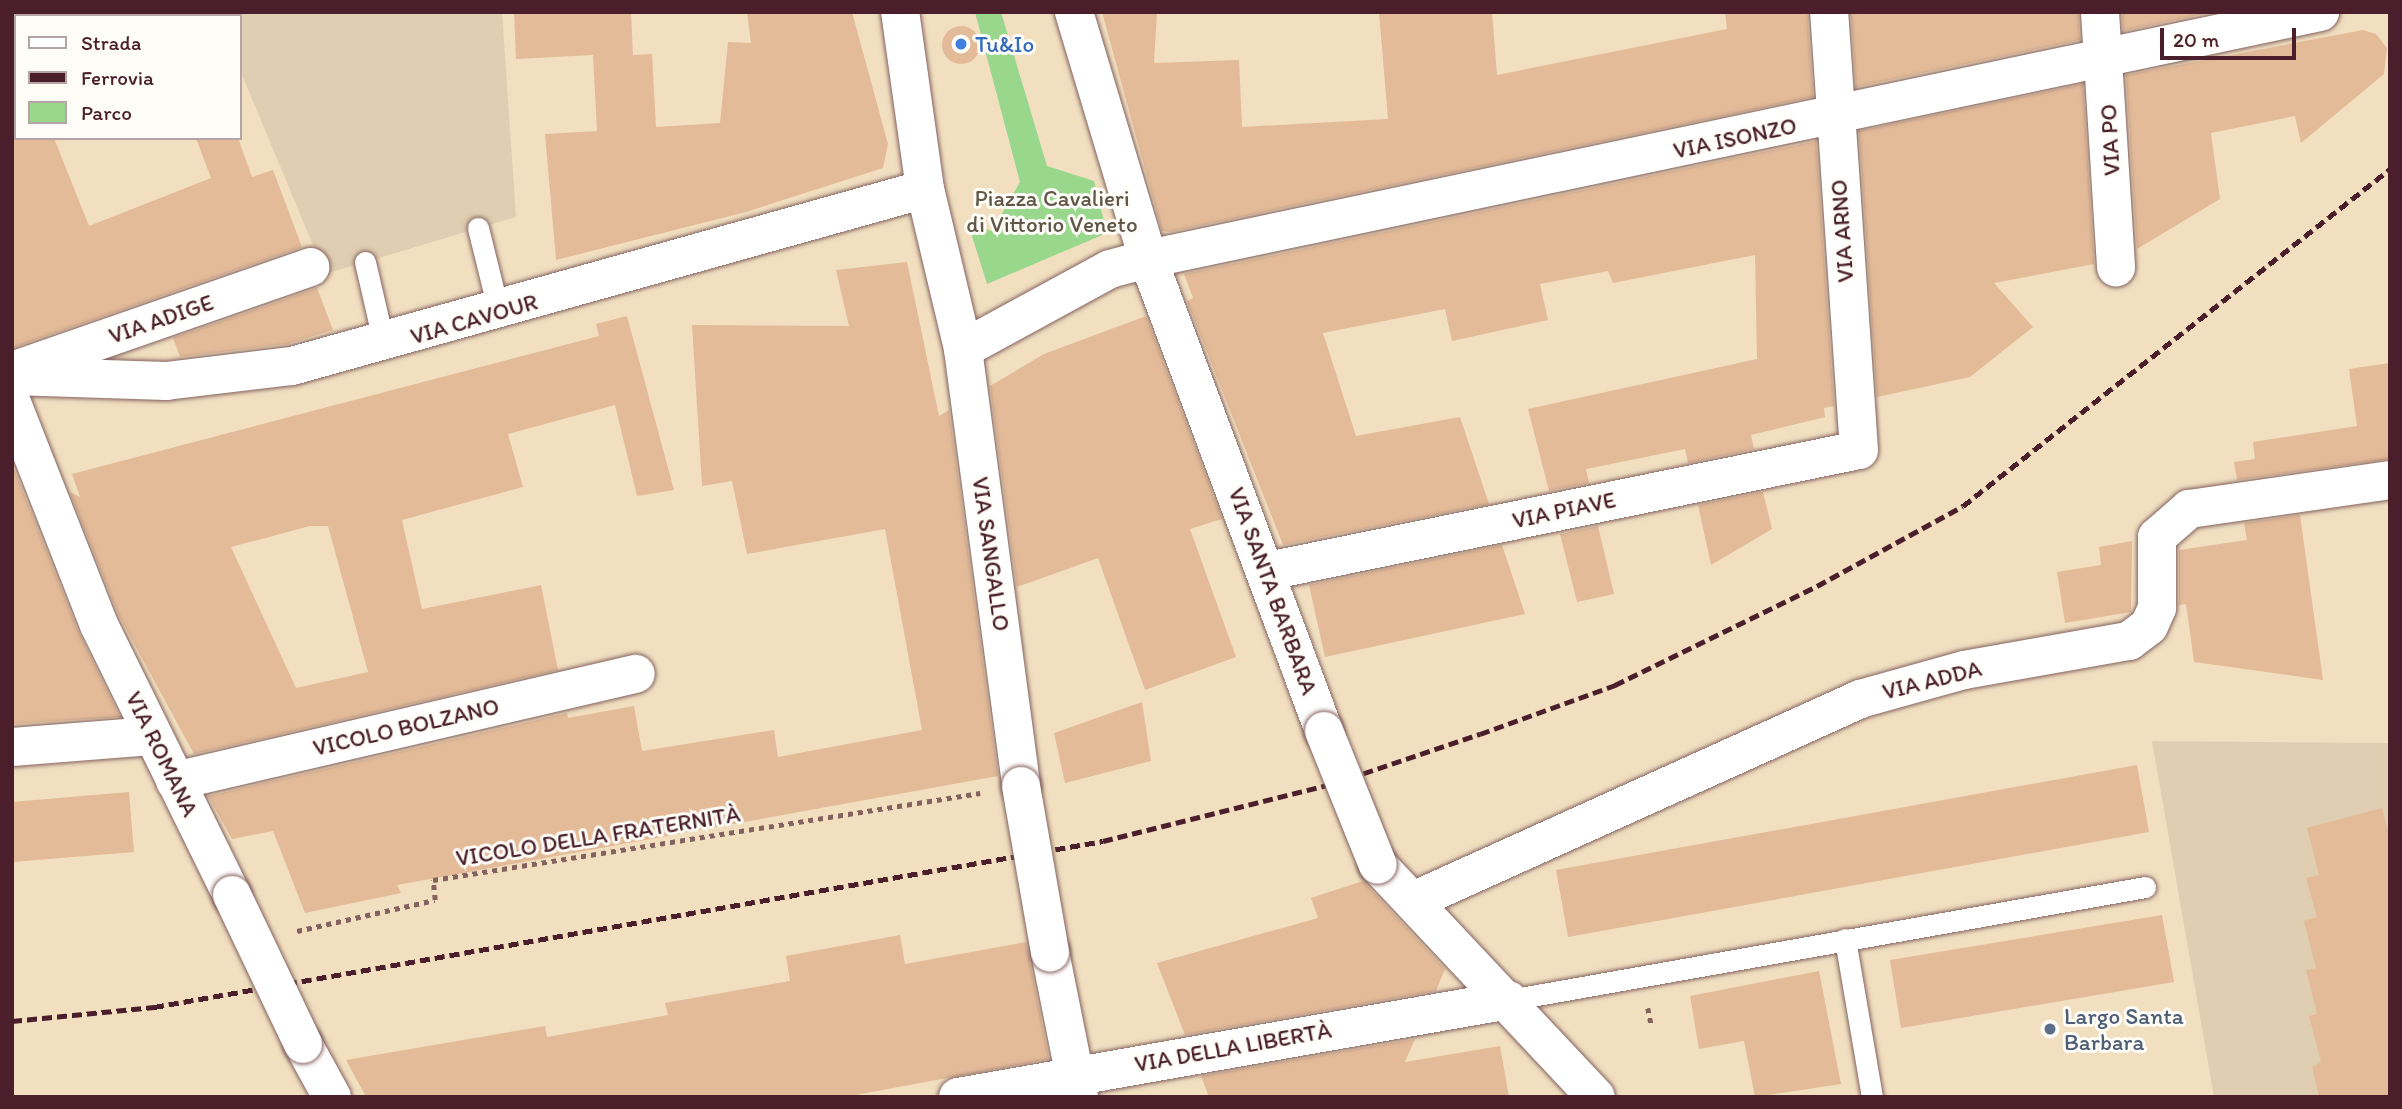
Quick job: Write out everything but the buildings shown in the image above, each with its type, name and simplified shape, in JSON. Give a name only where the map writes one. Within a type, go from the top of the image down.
[{"type":"street","name":"VIA SANGALLO","points":[[900,12],[925,189],[963,349],[1021,786],[1077,1086]]},
{"type":"street","name":"VIA SANTA BARBARA","points":[[1074,12],[1148,259],[1268,571],[1324,731],[1378,865],[1508,1000],[1596,1097]]},
{"type":"street","name":"VIA ARNO","points":[[1829,12],[1834,118],[1859,450]]},
{"type":"street","name":"VIA PO","points":[[2101,12],[2106,58],[2116,267]]},
{"type":"street","name":"VIA ISONZO","points":[[1148,259],[1834,118],[2320,12]]},
{"type":"street","name":"VIA CAVOUR","points":[[12,373],[205,379],[384,344],[925,189]]},
{"type":"street","points":[[963,349],[1110,269],[1148,259]]},
{"type":"street","name":"VIA ADIGE","points":[[12,373],[310,267]]},
{"type":"street","name":"VIA ROMANA","points":[[12,403],[86,595],[152,736],[303,1044],[332,1097]]},
{"type":"street","name":"VIA PIAVE","points":[[1268,571],[1859,450]]},
{"type":"street","name":"VIA ADDA","points":[[1413,901],[1880,692],[1975,667],[2129,641],[2149,626],[2157,608],[2157,537],[2189,509],[2390,481]]},
{"type":"street","name":"VICOLO BOLZANO","points":[[175,781],[636,674]]},
{"type":"street","points":[[12,747],[152,736]]},
{"type":"street","name":"VIA DELLA LIBERTÀ","points":[[958,1097],[1077,1086],[1508,1000]]},
{"type":"lane","points":[[478,228],[499,313]]},
{"type":"lane","points":[[365,262],[384,344]]},
{"type":"lane","points":[[1508,1000],[2145,887]]},
{"type":"lane","points":[[1845,939],[1872,1097]]},
{"type":"path","name":"VICOLO DELLA FRATERNITÀ","points":[[285,922],[291,932],[435,900],[433,880],[1021,786]]},
{"type":"shaded area","points":[[215,12],[502,12],[516,217],[325,274],[242,75],[242,14]]},
{"type":"shaded area","points":[[2152,741],[2390,743],[2390,1097],[2214,1097]]},
{"type":"green space","name":"Piazza Cavalieri di Vittorio Veneto","points":[[975,12],[1001,12],[1047,166],[1094,181],[1107,233],[987,284],[968,223],[992,231],[1020,182]]},
{"type":"railway","points":[[12,1021],[154,1007],[1103,841],[1335,783],[1480,734],[1615,685],[1817,586],[1963,506],[2390,169]]},
{"type":"place","name":"Tu&Io","points":[[961,44]]},
{"type":"place","name":"Largo Santa Barbara","points":[[2050,1029]]}]
